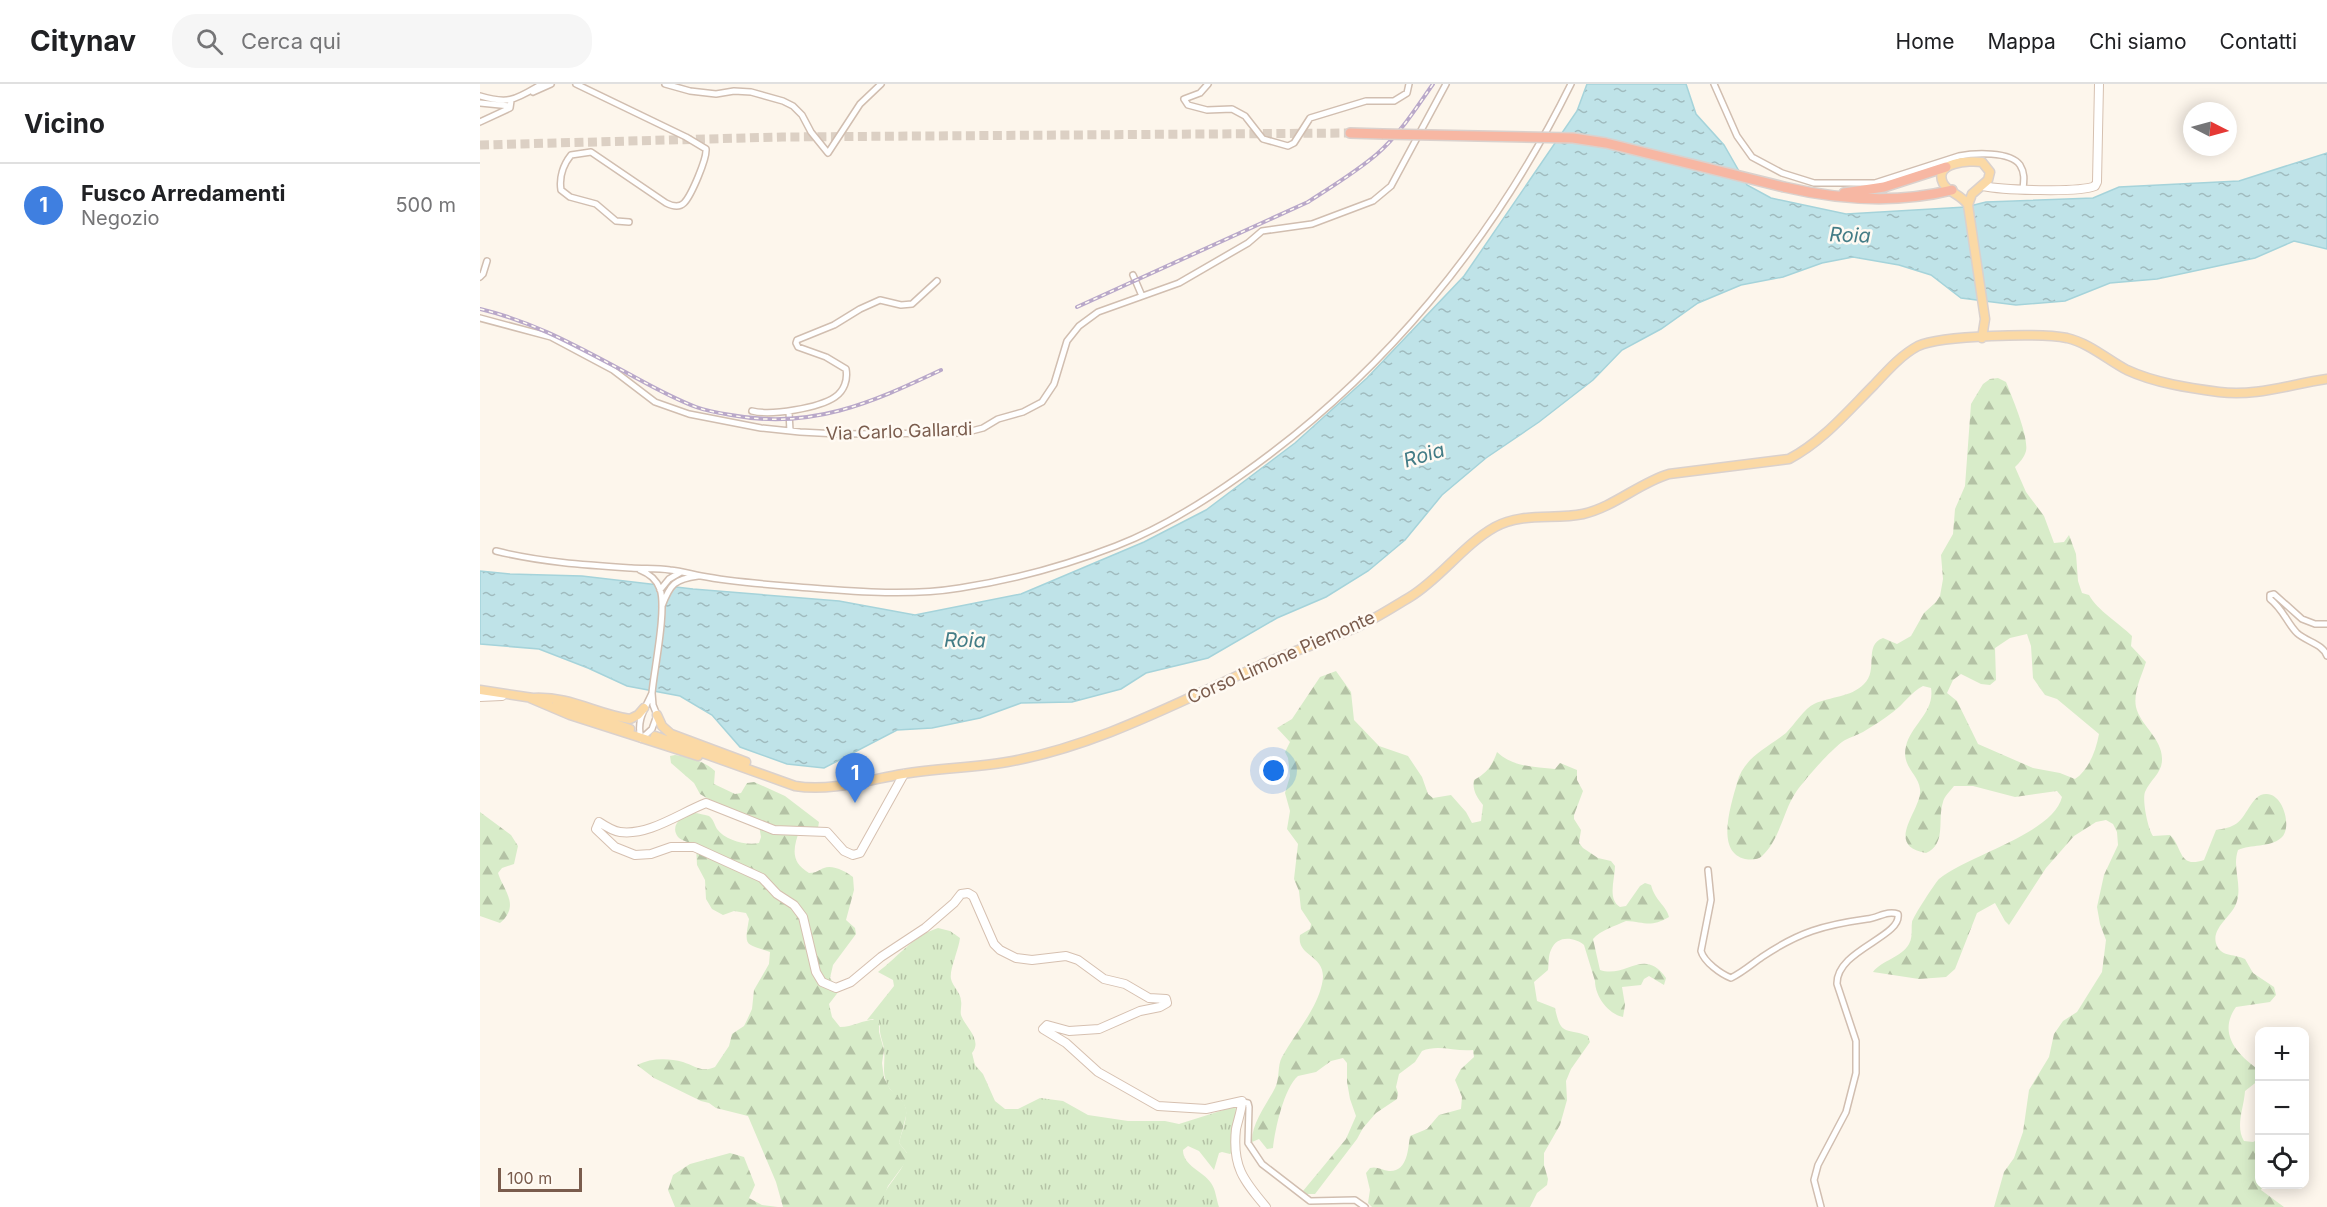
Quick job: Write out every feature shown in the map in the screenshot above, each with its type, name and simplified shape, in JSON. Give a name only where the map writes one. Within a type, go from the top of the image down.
[{"type":"highway","points":[[1350,133],[1573,138],[1825,195],[1886,200],[1912,198],[1953,190]]},
{"type":"highway","points":[[1825,195],[1884,187],[1946,167]]},
{"type":"main road","points":[[1953,190],[1981,187],[2076,189],[2095,186],[2097,182],[2098,84]]},
{"type":"main road","points":[[1988,337],[1968,205],[1953,190],[1946,187],[1942,181],[1942,174],[1946,167],[1952,164],[1978,161],[1986,165],[1996,184],[2004,189]]},
{"type":"main road","points":[[1968,205],[1972,194],[1988,180],[1990,172]]},
{"type":"main road","name":"Corso Limone Piemonte","points":[[655,736],[795,786],[819,788],[904,774],[1006,763],[1055,751],[1102,735],[1295,650],[1357,627],[1413,595],[1459,554],[1494,528],[1509,521],[1598,510],[1657,478],[1669,474],[1789,459],[1806,448],[1841,418],[1903,356],[1919,346],[1942,340],[2044,336],[2068,338],[2143,377],[2219,392],[2249,393],[2327,379]]},
{"type":"main road","points":[[480,690],[548,701],[630,729]]},
{"type":"main road","points":[[480,697],[516,696]]},
{"type":"main road","points":[[530,698],[549,697],[568,700],[630,719],[641,714]]},
{"type":"main road","points":[[530,698],[570,715],[640,739],[711,760],[781,785],[795,786]]},
{"type":"main road","points":[[658,721],[671,734],[717,749],[773,773],[795,786]]},
{"type":"main road","points":[[904,774],[860,852],[853,855],[844,851],[827,832],[774,830],[706,803],[645,830],[617,831],[599,822],[596,829],[615,847],[635,855],[644,856],[678,846],[694,847],[762,878],[777,894],[794,905],[803,917],[816,972],[822,982],[836,988],[851,982],[881,957],[925,928],[961,894],[971,894],[994,944],[1000,950],[1016,958],[1032,960],[1066,956],[1078,960],[1104,980],[1125,984],[1149,998],[1167,1000],[1167,1004],[1140,1011],[1100,1029],[1069,1030],[1049,1025],[1044,1026],[1044,1030],[1066,1043],[1098,1072],[1158,1106],[1206,1109],[1237,1101],[1243,1102],[1236,1131],[1235,1147],[1239,1168],[1249,1189],[1266,1207]]},
{"type":"street","points":[[480,122],[542,84]]},
{"type":"street","points":[[528,93],[536,92],[551,84]]},
{"type":"street","points":[[576,84],[706,149],[706,155],[694,183],[684,203],[679,206],[666,203],[591,152],[571,156],[563,169],[561,190],[570,198],[596,204],[616,221],[629,222]]},
{"type":"street","points":[[665,84],[690,91],[716,94],[734,91],[751,92],[783,101],[793,106],[802,115],[811,132],[828,153],[860,104],[881,84]]},
{"type":"street","points":[[1208,84],[1200,93],[1184,99],[1188,105],[1207,110],[1232,109],[1245,116],[1263,139],[1288,146],[1294,143],[1310,118],[1366,101],[1394,101],[1407,93],[1409,84]]},
{"type":"street","name":"Via Carlo Gallardi","points":[[480,318],[551,337],[603,365],[655,402],[671,409],[752,427],[838,434],[956,433],[983,428],[998,419],[1023,412],[1042,402],[1054,384],[1067,341],[1079,326],[1098,312],[1179,283],[1248,243],[1262,231],[1312,224],[1373,201],[1391,186],[1446,84]]},
{"type":"street","points":[[496,551],[520,557],[635,569],[662,569],[761,584],[872,591],[958,589],[1007,579],[1118,546],[1173,519],[1214,494],[1281,447],[1349,387],[1403,334],[1433,300],[1480,239],[1515,186],[1553,121],[1571,84]]},
{"type":"street","points":[[1714,84],[1737,136],[1746,150],[1752,157],[1782,173],[1814,183],[1875,183],[1973,153],[2002,157],[2017,162],[2024,176],[2023,189]]},
{"type":"street","points":[[480,96],[511,103]]},
{"type":"street","points":[[480,103],[511,103]]},
{"type":"street","points":[[480,277],[487,261]]},
{"type":"street","points":[[1133,275],[1142,296]]},
{"type":"street","points":[[752,411],[789,412],[834,398],[847,378],[845,368],[826,357],[798,348],[797,340],[834,325],[880,300],[902,305],[912,304],[937,280]]},
{"type":"street","points":[[789,412],[790,431]]},
{"type":"street","points":[[635,569],[653,577],[660,590],[662,607]]},
{"type":"street","points":[[640,739],[658,721],[652,693],[662,607],[669,579],[662,569]]},
{"type":"street","points":[[660,590],[669,579],[683,572]]},
{"type":"street","points":[[668,590],[677,581],[701,576]]},
{"type":"street","points":[[2327,624],[2315,624],[2302,619],[2274,594],[2270,595],[2270,599],[2279,606],[2297,633],[2322,648],[2327,656]]},
{"type":"street","points":[[640,739],[641,714],[652,693]]},
{"type":"street","points":[[1708,870],[1711,900],[1701,951],[1708,961],[1731,978],[1763,956],[1811,929],[1869,919],[1889,912],[1898,914],[1894,928],[1866,945],[1843,965],[1836,976],[1856,1041],[1857,1057],[1853,1090],[1846,1113],[1818,1166],[1814,1180],[1821,1207]]},
{"type":"street","points":[[1243,1102],[1248,1103],[1249,1107],[1248,1143],[1262,1164],[1310,1201],[1355,1200],[1365,1207]]},
{"type":"green space","points":[[1998,378],[2006,382],[2023,427],[2026,451],[2015,467],[2026,492],[2044,516],[2054,543],[2064,542],[2069,535],[2076,554],[2078,581],[2082,593],[2089,595],[2103,611],[2132,636],[2131,646],[2146,662],[2135,701],[2138,714],[2159,745],[2161,752],[2160,769],[2144,796],[2146,815],[2153,836],[2170,835],[2185,859],[2196,862],[2204,860],[2216,830],[2230,827],[2238,822],[2261,795],[2272,795],[2284,812],[2286,827],[2281,838],[2271,843],[2238,850],[2236,857],[2237,901],[2219,928],[2215,940],[2219,950],[2245,959],[2253,973],[2274,987],[2276,995],[2270,1002],[2236,1007],[2231,1017],[2229,1035],[2237,1051],[2255,1067],[2255,1083],[2245,1091],[2240,1129],[2244,1141],[2255,1141],[2255,1189],[2261,1189],[2284,1207],[1994,1207],[2004,1172],[2014,1158],[2023,1132],[2029,1090],[2049,1057],[2054,1034],[2063,1021],[2077,1012],[2102,972],[2106,940],[2097,907],[2104,875],[2118,845],[2117,832],[2113,824],[2106,820],[2096,822],[2074,836],[2046,868],[2009,925],[1995,903],[1977,913],[1955,969],[1946,977],[1919,979],[1873,972],[1906,949],[1911,939],[1913,919],[1939,879],[1969,861],[2027,833],[2055,810],[2062,797],[2057,791],[2015,797],[1973,786],[1954,786],[1943,802],[1937,844],[1926,853],[1913,849],[1907,842],[1906,835],[1920,789],[1908,765],[1905,753],[1909,738],[1929,704],[1931,688],[1923,686],[1886,717],[1863,732],[1845,740],[1831,752],[1796,792],[1773,842],[1760,857],[1745,859],[1736,855],[1730,847],[1729,815],[1740,774],[1750,760],[1786,733],[1811,706],[1859,689],[1868,678],[1872,652],[1877,641],[1883,638],[1897,644],[1911,636],[1924,613],[1940,596],[1943,579],[1941,555],[1953,534],[1955,509],[1965,486],[1971,404],[1983,384],[1990,379]],"holes":[[[2027,634],[2031,646],[2033,678],[2045,695],[2057,699],[2099,734],[2091,759],[2075,779],[2060,773],[2033,768],[1978,744],[1957,701],[1947,693],[1953,680],[1961,674],[1981,684],[1990,685],[1996,680],[1995,648],[2010,638]]]},
{"type":"green space","points":[[1336,671],[1351,692],[1354,720],[1379,746],[1408,756],[1422,777],[1428,794],[1433,798],[1451,795],[1466,812],[1472,823],[1481,821],[1483,805],[1474,790],[1474,780],[1488,769],[1497,752],[1510,761],[1524,765],[1555,769],[1560,763],[1577,770],[1577,780],[1583,791],[1574,815],[1581,830],[1579,843],[1598,858],[1611,861],[1615,866],[1613,894],[1616,903],[1620,907],[1626,906],[1640,886],[1645,883],[1651,885],[1668,913],[1669,917],[1648,924],[1626,921],[1593,939],[1600,970],[1618,971],[1642,964],[1658,969],[1666,978],[1664,985],[1649,976],[1641,985],[1622,987],[1625,1005],[1623,1017],[1612,1012],[1603,1004],[1597,993],[1584,945],[1575,940],[1561,940],[1554,945],[1549,955],[1548,970],[1534,982],[1537,1001],[1555,1008],[1559,1023],[1565,1030],[1588,1036],[1590,1042],[1571,1069],[1566,1081],[1567,1100],[1560,1125],[1544,1153],[1547,1185],[1537,1193],[1530,1207],[1372,1207],[1368,1203],[1370,1190],[1366,1173],[1370,1168],[1389,1171],[1400,1168],[1406,1158],[1410,1136],[1427,1129],[1439,1115],[1461,1109],[1462,1097],[1455,1080],[1461,1069],[1474,1057],[1473,1050],[1434,1048],[1422,1051],[1415,1062],[1399,1074],[1396,1087],[1397,1099],[1376,1113],[1363,1128],[1315,1194],[1307,1194],[1303,1191],[1346,1139],[1356,1116],[1347,1082],[1347,1063],[1343,1058],[1331,1061],[1316,1072],[1298,1076],[1293,1082],[1281,1109],[1273,1148],[1267,1149],[1259,1139],[1252,1142],[1257,1121],[1277,1084],[1280,1061],[1315,1003],[1323,974],[1317,961],[1300,942],[1300,935],[1310,929],[1311,924],[1301,909],[1299,891],[1294,879],[1298,844],[1287,829],[1290,811],[1285,793],[1290,776],[1285,752],[1290,742],[1277,728],[1292,719],[1320,677]]},
{"type":"green space","points":[[675,755],[707,765],[715,771],[714,784],[735,794],[741,793],[747,783],[754,782],[785,796],[819,822],[818,828],[800,829],[795,854],[803,869],[809,873],[831,867],[853,877],[854,890],[846,920],[855,928],[856,934],[833,965],[830,978],[839,991],[829,1004],[832,1017],[840,1027],[879,1020],[879,1032],[884,1050],[882,1063],[884,1078],[890,1089],[904,1103],[906,1109],[899,1143],[907,1153],[908,1159],[888,1186],[880,1207],[783,1207],[776,1182],[748,1116],[716,1108],[654,1078],[637,1065],[666,1059],[702,1069],[715,1067],[729,1046],[732,1034],[744,1026],[752,1009],[754,990],[769,964],[770,952],[748,943],[749,919],[746,913],[734,911],[723,915],[712,909],[706,899],[705,880],[697,865],[696,845],[678,837],[675,828],[678,821],[686,815],[700,814],[709,816],[717,829],[725,836],[736,841],[754,844],[759,843],[761,837],[759,825],[700,794],[694,783],[671,763],[670,756]]},
{"type":"green space","points":[[480,812],[511,835],[518,846],[514,864],[502,868],[498,873],[510,904],[506,916],[500,923],[480,916]]},
{"type":"green space","points":[[938,928],[950,931],[960,938],[951,970],[951,979],[961,998],[961,1015],[974,1038],[975,1048],[972,1053],[975,1065],[983,1074],[995,1101],[1005,1109],[1018,1109],[1040,1098],[1063,1101],[1088,1115],[1128,1121],[1165,1121],[1179,1124],[1236,1106],[1233,1152],[1219,1153],[1214,1170],[1199,1151],[1188,1146],[1183,1150],[1186,1160],[1211,1183],[1219,1207],[880,1207],[885,1192],[902,1167],[907,1153],[899,1143],[906,1111],[904,1104],[890,1089],[885,1079],[884,1049],[880,1026],[873,1019],[867,1020],[894,986],[893,980],[878,972],[913,941]]},
{"type":"green space","points":[[730,1153],[744,1157],[755,1185],[749,1198],[762,1205],[778,1207],[675,1207],[668,1190],[673,1175],[690,1164]]},
{"type":"water","name":"Roia","points":[[1587,84],[1686,84],[1696,114],[1724,145],[1747,185],[1771,198],[1846,214],[1966,207],[1986,202],[2093,198],[2119,187],[2239,181],[2327,153],[2327,249],[2294,241],[2255,258],[2157,279],[2110,283],[2065,301],[2016,305],[1961,298],[1931,275],[1899,265],[1853,257],[1822,263],[1783,277],[1741,285],[1698,303],[1661,329],[1622,350],[1593,380],[1539,422],[1486,458],[1442,495],[1405,540],[1368,571],[1326,597],[1277,618],[1208,658],[1146,673],[1121,689],[1072,702],[1021,703],[980,718],[932,728],[897,730],[824,768],[787,764],[740,747],[712,715],[680,696],[627,686],[539,649],[480,644],[480,571],[582,576],[693,589],[839,601],[915,615],[1021,594],[1144,542],[1206,510],[1295,443],[1367,378],[1464,276],[1577,111]]},
{"type":"tunnel","points":[[480,145],[782,137],[1350,133]]},
{"type":"railway","points":[[1077,307],[1308,202],[1377,154],[1393,138],[1433,84]]},
{"type":"railway","points":[[480,309],[549,333],[685,403],[704,410],[760,419],[788,419],[840,410],[865,403],[941,370]]},
{"type":"place","name":"Fusco Arredamenti","points":[[855,803]]}]
